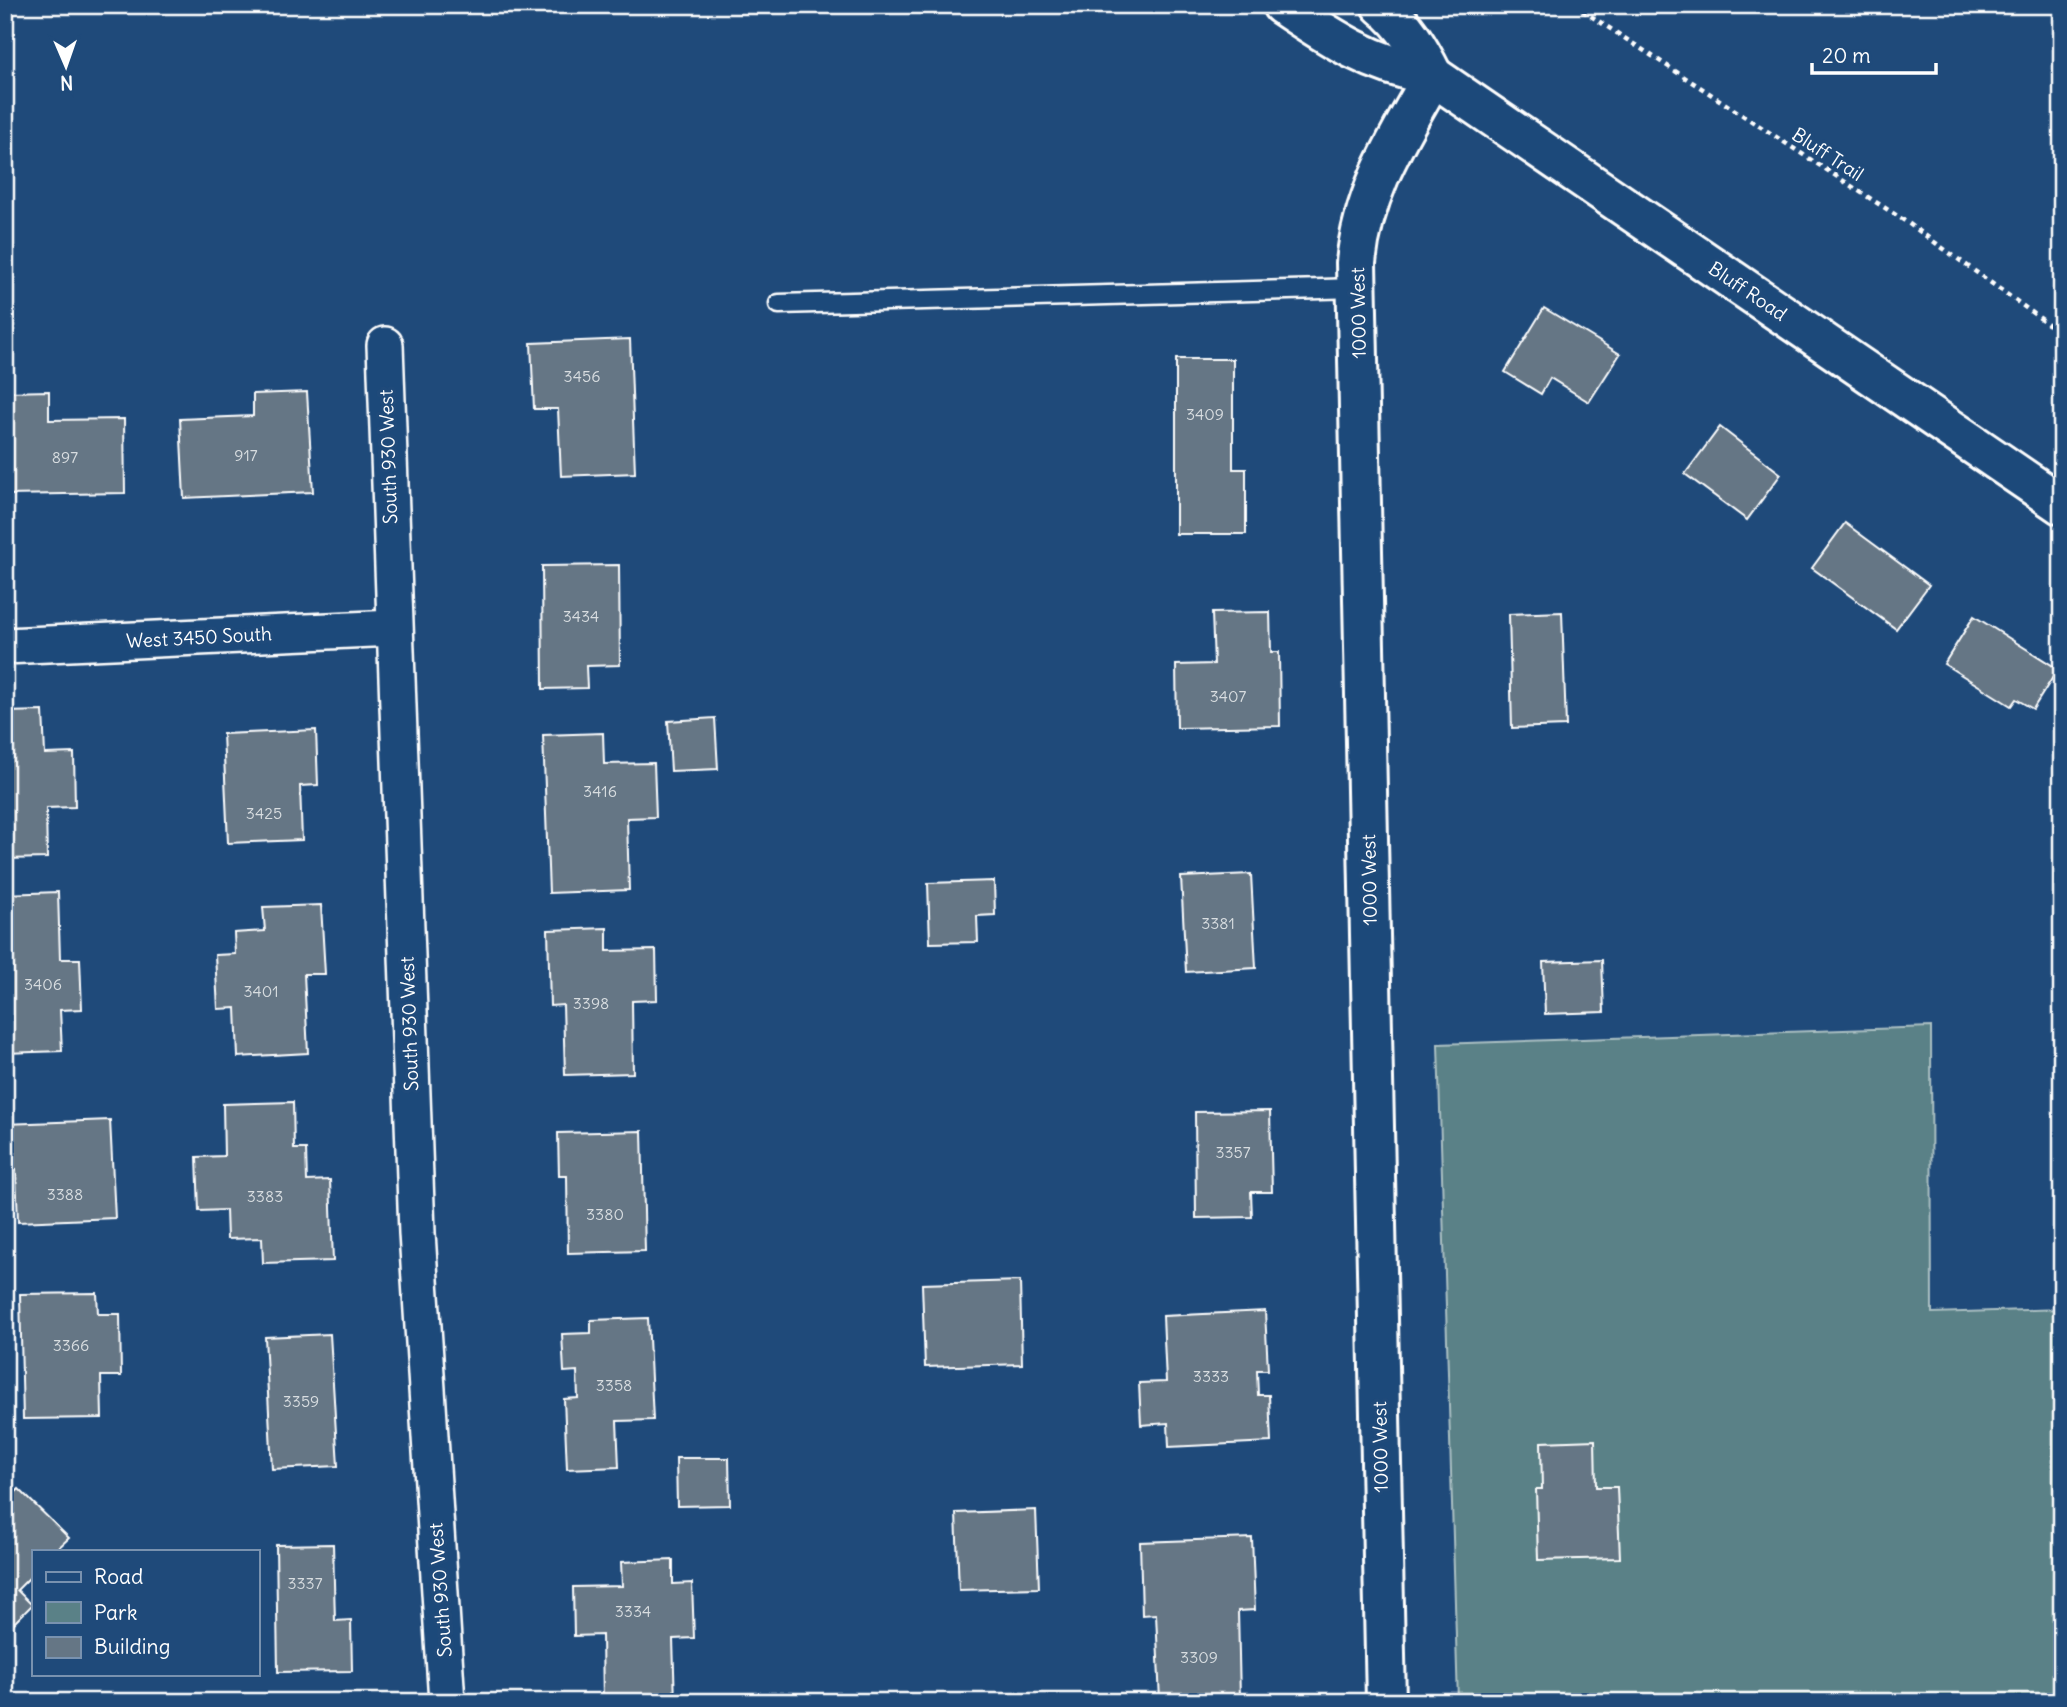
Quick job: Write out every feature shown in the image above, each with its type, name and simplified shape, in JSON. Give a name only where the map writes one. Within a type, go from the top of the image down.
[{"type":"main road","name":"Bluff Road","points":[[1282,5],[1355,52],[1406,71],[1433,76],[2062,505]]},
{"type":"main road","name":"Bluff Road","points":[[1381,5],[1405,29],[1421,51],[1433,76]]},
{"type":"main road","name":"1000 West","points":[[1386,1702],[1357,288],[1359,239],[1375,183],[1433,76]]},
{"type":"street","name":"South 930 West","points":[[385,345],[417,1233],[447,1702]]},
{"type":"street","name":"West 3450 South","points":[[5,646],[394,628]]},
{"type":"lane","points":[[779,304],[1357,288]]},
{"type":"path","name":"Bluff Trail","points":[[1574,5],[1908,223],[2062,334]]},
{"type":"green space","points":[[1931,1027],[1932,1313],[2062,1309],[2062,1702],[1458,1702],[1438,1044]]},
{"type":"building","points":[[1544,308],[1620,354],[1589,402],[1550,378],[1541,394],[1505,372]]},
{"type":"building","points":[[630,339],[635,473],[561,476],[558,409],[534,409],[531,343]]},
{"type":"building","points":[[1176,359],[1233,359],[1233,469],[1246,469],[1246,534],[1176,534]]},
{"type":"building","points":[[49,391],[49,420],[124,419],[125,493],[5,495],[7,392]]},
{"type":"building","points":[[307,392],[313,492],[184,498],[180,419],[253,416],[253,394]]},
{"type":"building","points":[[1720,427],[1781,474],[1747,520],[1685,474]]},
{"type":"building","points":[[1845,523],[1929,585],[1896,629],[1812,568]]},
{"type":"building","points":[[619,565],[620,665],[586,666],[587,688],[543,689],[542,566]]},
{"type":"building","points":[[1270,612],[1271,652],[1279,652],[1280,726],[1177,728],[1176,665],[1214,664],[1212,613]]},
{"type":"building","points":[[1562,612],[1566,726],[1512,728],[1509,614]]},
{"type":"building","points":[[1974,616],[2058,669],[2033,709],[2016,699],[2011,706],[1944,664]]},
{"type":"building","points":[[43,711],[45,754],[74,753],[75,807],[46,808],[47,858],[5,859],[5,712]]},
{"type":"building","points":[[715,718],[718,769],[671,771],[668,721]]},
{"type":"building","points":[[316,730],[318,785],[300,786],[302,840],[228,843],[223,734]]},
{"type":"building","points":[[603,733],[604,764],[654,763],[656,817],[627,818],[629,890],[549,893],[543,735]]},
{"type":"building","points":[[1251,874],[1256,968],[1186,972],[1181,877]]},
{"type":"building","points":[[994,881],[995,915],[977,916],[978,942],[930,943],[928,883]]},
{"type":"building","points":[[58,892],[60,959],[80,959],[82,1009],[60,1010],[62,1051],[5,1053],[5,894]]},
{"type":"building","points":[[321,905],[325,974],[304,974],[308,1053],[238,1057],[236,1008],[218,1009],[215,955],[235,954],[234,933],[265,931],[263,907]]},
{"type":"building","points":[[607,928],[607,951],[656,950],[657,1000],[632,1001],[633,1073],[565,1075],[563,1005],[550,1006],[548,930]]},
{"type":"building","points":[[1602,960],[1604,1012],[1545,1014],[1543,962]]},
{"type":"building","points":[[293,1102],[294,1149],[306,1149],[307,1181],[330,1180],[333,1261],[263,1263],[262,1238],[227,1239],[226,1210],[199,1211],[197,1157],[224,1156],[223,1104]]},
{"type":"building","points":[[1270,1111],[1272,1192],[1251,1192],[1252,1217],[1196,1218],[1195,1112]]},
{"type":"building","points":[[110,1120],[115,1218],[18,1222],[16,1170],[5,1171],[5,1124]]},
{"type":"building","points":[[642,1131],[645,1251],[568,1253],[567,1176],[559,1176],[558,1133]]},
{"type":"building","points":[[1020,1281],[1022,1364],[925,1367],[922,1284]]},
{"type":"building","points":[[97,1293],[98,1314],[120,1314],[121,1376],[101,1376],[102,1418],[23,1419],[20,1294]]},
{"type":"building","points":[[1265,1311],[1268,1370],[1257,1370],[1258,1395],[1269,1395],[1271,1442],[1169,1447],[1168,1423],[1141,1425],[1139,1383],[1166,1382],[1163,1316]]},
{"type":"building","points":[[648,1318],[653,1420],[617,1421],[619,1467],[567,1469],[564,1399],[578,1398],[577,1371],[564,1372],[562,1334],[591,1333],[591,1320]]},
{"type":"building","points":[[330,1334],[338,1466],[272,1469],[265,1337]]},
{"type":"building","points":[[1595,1440],[1596,1487],[1617,1487],[1620,1558],[1538,1560],[1536,1489],[1542,1489],[1541,1442]]},
{"type":"building","points":[[676,1458],[729,1458],[730,1505],[677,1506]]},
{"type":"building","points":[[19,1489],[69,1538],[56,1550],[32,1550],[32,1575],[17,1590],[32,1605],[5,1632],[5,1503]]},
{"type":"building","points":[[1036,1510],[1039,1588],[959,1590],[956,1513]]},
{"type":"building","points":[[1252,1538],[1255,1610],[1238,1611],[1240,1699],[1160,1701],[1156,1614],[1142,1615],[1140,1542]]},
{"type":"building","points":[[333,1544],[335,1621],[351,1620],[352,1671],[278,1672],[276,1545]]},
{"type":"building","points":[[673,1560],[673,1584],[692,1583],[694,1638],[673,1639],[675,1702],[603,1702],[602,1635],[574,1636],[573,1587],[622,1586],[621,1562]]}]
